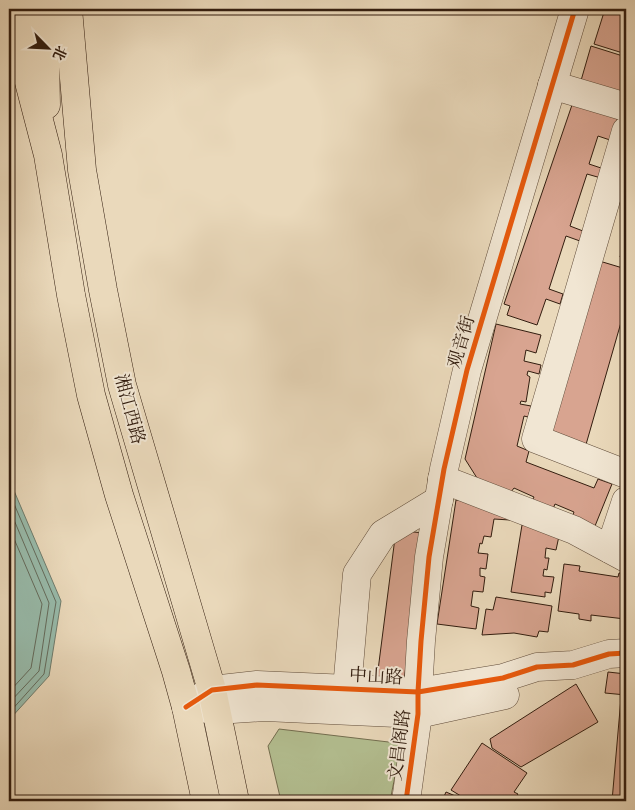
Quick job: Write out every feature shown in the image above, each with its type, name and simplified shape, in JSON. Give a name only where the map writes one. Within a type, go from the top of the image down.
[{"type":"main road","name":"湘江西路","points":[[20,9],[23,60],[48,155],[70,296],[91,396],[118,495],[176,671],[186,707],[206,801]]},
{"type":"main road","name":"湘江西路","points":[[41,9],[45,52],[48,155]]},
{"type":"main road","name":"湘江西路","points":[[68,9],[82,170],[122,385],[214,700],[235,801]]},
{"type":"street","name":"观音街","points":[[418,703],[420,641],[429,557],[440,490],[467,370],[575,9]]},
{"type":"street","points":[[552,85],[626,107]]},
{"type":"street","points":[[626,131],[536,439],[626,474]]},
{"type":"street","points":[[347,689],[357,574],[383,534],[440,490],[574,530],[618,554],[626,501]]},
{"type":"street","name":"中山路","points":[[214,700],[265,707],[418,703],[537,667],[572,665],[609,654],[626,653]]},
{"type":"street","name":"中山路","points":[[186,707],[258,685],[347,689],[418,703]]},
{"type":"street","name":"文昌阁路","points":[[406,801],[418,703]]},
{"type":"shaded area","points":[[279,729],[397,743],[400,751],[390,801],[281,801],[268,746]]},
{"type":"water","points":[[9,479],[61,601],[49,676],[9,720]]},
{"type":"building","points":[[605,9],[626,9],[626,54],[594,44]]},
{"type":"building","points":[[591,46],[626,57],[626,90],[624,97],[580,84]]},
{"type":"building","points":[[573,102],[618,117],[610,140],[598,136],[589,164],[604,169],[601,178],[587,174],[570,226],[583,231],[580,241],[566,236],[549,289],[563,294],[560,304],[546,299],[537,325],[507,315],[510,306],[504,304]]},
{"type":"building","points":[[626,237],[626,258],[620,257]]},
{"type":"building","points":[[596,260],[626,269],[626,305],[585,448],[545,436]]},
{"type":"building","points":[[496,324],[541,335],[536,353],[526,350],[524,361],[541,365],[539,374],[528,371],[527,375],[530,377],[526,402],[521,401],[520,404],[531,406],[528,417],[524,416],[517,446],[529,451],[526,462],[594,488],[598,479],[612,484],[595,526],[572,517],[574,512],[555,504],[553,509],[532,501],[534,497],[514,488],[511,492],[477,478],[465,459]]},
{"type":"building","points":[[456,500],[496,504],[511,510],[510,520],[494,519],[491,537],[484,536],[482,544],[480,543],[478,553],[488,554],[486,569],[480,568],[480,576],[485,577],[483,592],[473,591],[471,606],[479,608],[476,629],[437,624]]},
{"type":"building","points":[[522,525],[553,530],[559,536],[556,550],[546,548],[545,558],[549,558],[547,570],[544,569],[543,576],[554,577],[551,593],[545,592],[545,597],[511,592]]},
{"type":"building","points":[[396,530],[423,533],[404,681],[377,678]]},
{"type":"building","points":[[564,564],[580,566],[579,571],[618,577],[619,573],[626,574],[625,619],[591,615],[591,621],[579,619],[579,614],[558,611]]},
{"type":"building","points":[[496,597],[552,606],[548,632],[539,631],[537,637],[514,633],[482,635],[486,609],[493,610]]},
{"type":"building","points":[[608,672],[626,674],[626,695],[605,693]]},
{"type":"building","points":[[576,684],[598,722],[521,767],[492,748],[490,739]]},
{"type":"building","points":[[621,698],[626,699],[626,801],[612,801]]},
{"type":"building","points":[[482,743],[527,773],[514,792],[518,794],[513,801],[469,801],[451,790]]},
{"type":"building","points":[[446,792],[467,801],[442,801]]},
{"type":"cycle path","points":[[406,801],[418,714],[421,641],[429,557],[444,469],[467,370],[575,9]]},
{"type":"cycle path","points":[[186,707],[212,690],[257,685],[418,692],[503,678],[537,667],[573,665],[609,654],[626,653]]}]
